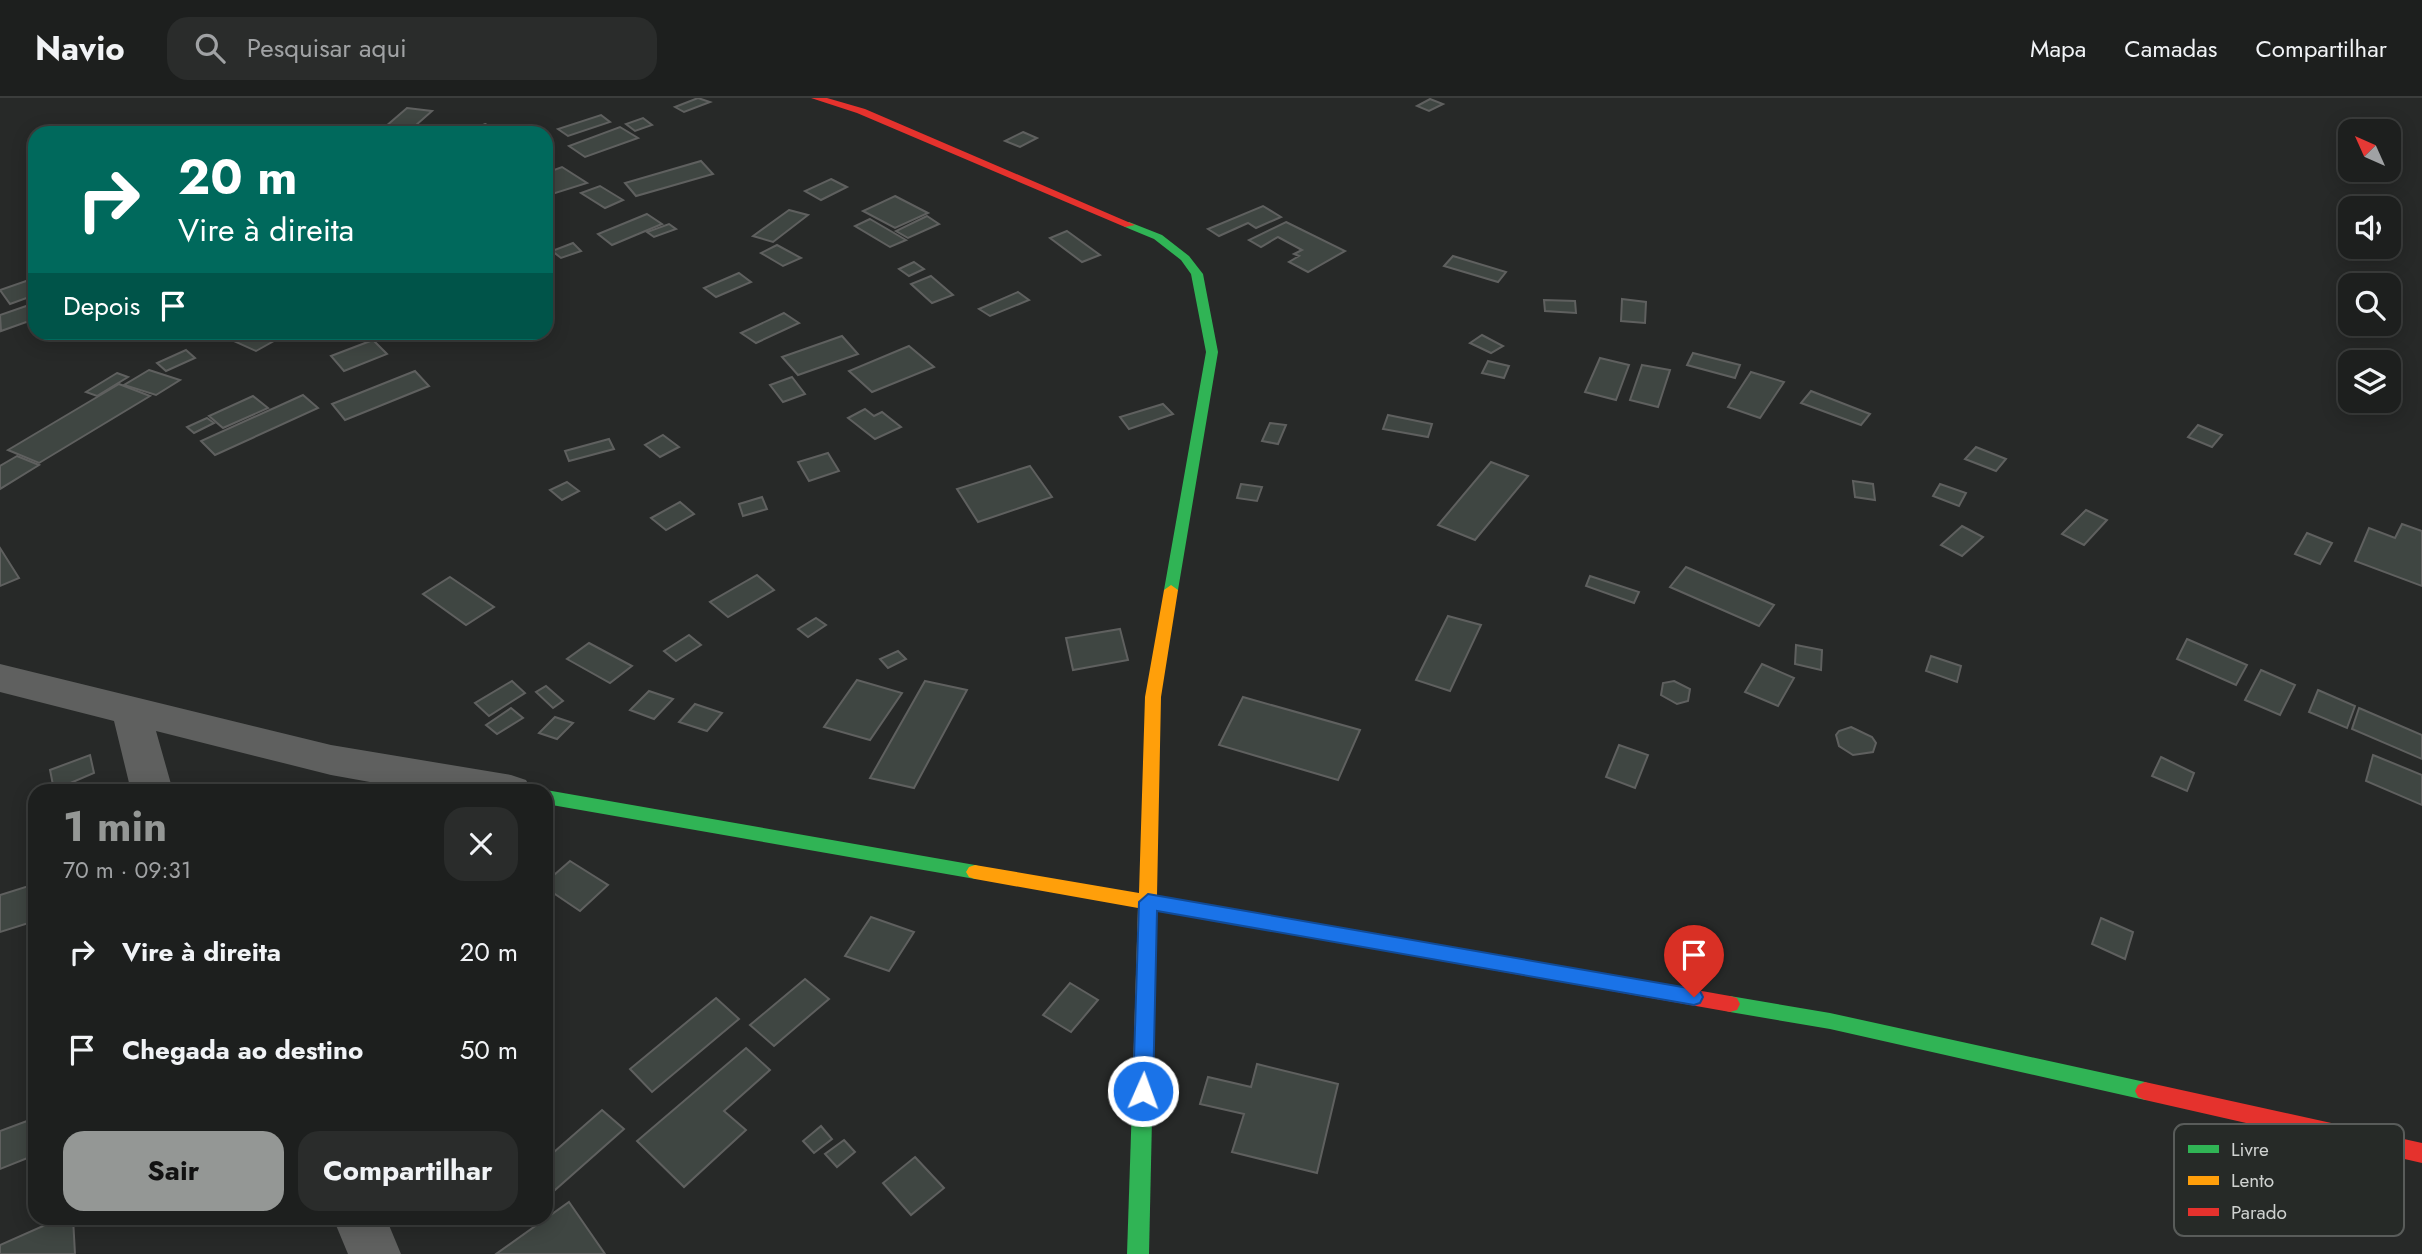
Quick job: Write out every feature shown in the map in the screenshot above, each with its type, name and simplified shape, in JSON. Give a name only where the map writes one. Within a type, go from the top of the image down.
[{"type":"street","points":[[816,98],[861,111],[1158,237],[1185,258],[1197,274],[1212,352],[1153,697],[1138,1254]]},
{"type":"street","points":[[0,678],[331,760],[470,784]]},
{"type":"street","points":[[131,711],[150,784]]},
{"type":"street","points":[[553,798],[1830,1021],[2292,1124]]},
{"type":"street","points":[[2404,1149],[2422,1153]]},
{"type":"street","points":[[362,1225],[375,1254]]},
{"type":"building","points":[[698,98],[710,102],[684,112],[675,107]]},
{"type":"building","points":[[1430,99],[1443,104],[1429,111],[1417,106]]},
{"type":"building","points":[[407,108],[432,111],[415,126],[386,126]]},
{"type":"building","points":[[601,115],[610,122],[568,136],[558,129]]},
{"type":"building","points":[[643,118],[652,125],[635,131],[626,124]]},
{"type":"building","points":[[620,127],[638,138],[585,157],[569,146]]},
{"type":"building","points":[[1023,132],[1037,138],[1020,147],[1005,141]]},
{"type":"building","points":[[701,161],[713,174],[636,196],[625,183]]},
{"type":"building","points":[[562,167],[587,183],[553,194],[553,170]]},
{"type":"building","points":[[831,179],[847,187],[821,200],[805,191]]},
{"type":"building","points":[[600,186],[623,200],[605,208],[581,193]]},
{"type":"building","points":[[895,196],[928,213],[895,228],[863,211]]},
{"type":"building","points":[[1263,206],[1281,217],[1256,228],[1248,223],[1219,236],[1208,229]]},
{"type":"building","points":[[789,210],[808,215],[773,242],[753,236]]},
{"type":"building","points":[[647,214],[662,224],[612,245],[598,234]]},
{"type":"building","points":[[927,216],[939,224],[908,238],[896,231]]},
{"type":"building","points":[[870,219],[906,240],[890,247],[855,226]]},
{"type":"building","points":[[1286,222],[1345,251],[1308,272],[1289,262],[1299,256],[1294,254],[1302,250],[1278,237],[1261,247],[1249,240]]},
{"type":"building","points":[[669,224],[676,229],[654,237],[647,232]]},
{"type":"building","points":[[1067,231],[1100,255],[1082,262],[1050,238]]},
{"type":"building","points":[[573,243],[581,251],[561,258],[553,251]]},
{"type":"building","points":[[777,245],[801,258],[783,266],[761,253]]},
{"type":"building","points":[[1453,256],[1506,272],[1498,282],[1444,266]]},
{"type":"building","points":[[914,262],[924,269],[909,276],[899,269]]},
{"type":"building","points":[[739,273],[751,282],[716,297],[704,288]]},
{"type":"building","points":[[931,276],[953,295],[932,303],[911,284]]},
{"type":"building","points":[[28,280],[28,298],[10,304],[0,290]]},
{"type":"building","points":[[1018,292],[1029,300],[990,316],[979,309]]},
{"type":"building","points":[[1622,299],[1646,302],[1645,323],[1621,321]]},
{"type":"building","points":[[1544,300],[1575,301],[1576,313],[1545,311]]},
{"type":"building","points":[[28,305],[28,321],[1,331],[0,315]]},
{"type":"building","points":[[784,313],[799,323],[756,343],[741,333]]},
{"type":"building","points":[[1482,335],[1503,346],[1491,353],[1470,343]]},
{"type":"building","points":[[842,336],[858,354],[798,375],[782,357]]},
{"type":"building","points":[[232,340],[275,340],[256,351]]},
{"type":"building","points":[[373,340],[387,354],[344,371],[331,356]]},
{"type":"building","points":[[909,346],[934,367],[872,392],[849,371]]},
{"type":"building","points":[[186,350],[195,358],[166,371],[157,363]]},
{"type":"building","points":[[1693,353],[1740,365],[1735,378],[1687,365]]},
{"type":"building","points":[[1600,358],[1629,365],[1616,400],[1585,392]]},
{"type":"building","points":[[1488,361],[1509,366],[1504,378],[1482,373]]},
{"type":"building","points":[[1642,365],[1670,370],[1658,407],[1630,400]]},
{"type":"building","points":[[149,370],[180,380],[156,395],[124,385]]},
{"type":"building","points":[[415,371],[429,386],[345,420],[332,404]]},
{"type":"building","points":[[1751,372],[1784,382],[1760,418],[1728,407]]},
{"type":"building","points":[[117,373],[128,377],[97,396],[86,392]]},
{"type":"building","points":[[792,377],[805,394],[783,402],[770,385]]},
{"type":"building","points":[[119,384],[150,396],[39,463],[8,450]]},
{"type":"building","points":[[1811,391],[1870,414],[1861,425],[1801,403]]},
{"type":"building","points":[[303,395],[318,408],[215,455],[201,441]]},
{"type":"building","points":[[253,396],[268,408],[223,428],[209,416]]},
{"type":"building","points":[[1163,404],[1173,414],[1129,429],[1120,417]]},
{"type":"building","points":[[865,409],[874,416],[882,412],[901,427],[875,439],[848,418]]},
{"type":"building","points":[[1388,415],[1432,424],[1428,437],[1383,429]]},
{"type":"building","points":[[207,418],[214,423],[194,433],[187,427]]},
{"type":"building","points":[[1270,423],[1286,425],[1278,444],[1262,441]]},
{"type":"building","points":[[2198,425],[2222,435],[2212,447],[2188,437]]},
{"type":"building","points":[[663,435],[679,447],[660,457],[645,445]]},
{"type":"building","points":[[609,439],[614,449],[569,461],[565,451]]},
{"type":"building","points":[[1976,447],[2006,459],[1996,471],[1965,459]]},
{"type":"building","points":[[828,453],[839,471],[809,481],[798,462]]},
{"type":"building","points":[[17,456],[39,465],[0,489],[0,466]]},
{"type":"building","points":[[1491,462],[1528,476],[1475,540],[1438,525]]},
{"type":"building","points":[[1030,466],[1052,497],[978,522],[957,489]]},
{"type":"building","points":[[1853,481],[1873,484],[1875,500],[1855,497]]},
{"type":"building","points":[[567,482],[579,491],[562,500],[550,490]]},
{"type":"building","points":[[1241,484],[1262,487],[1257,501],[1237,498]]},
{"type":"building","points":[[1940,484],[1966,493],[1959,506],[1933,496]]},
{"type":"building","points":[[762,497],[767,509],[743,516],[739,504]]},
{"type":"building","points":[[680,502],[694,514],[666,530],[651,518]]},
{"type":"building","points":[[2086,510],[2107,520],[2084,545],[2062,534]]},
{"type":"building","points":[[2402,524],[2422,531],[2422,586],[2355,561],[2369,528],[2395,538]]},
{"type":"building","points":[[1962,526],[1983,537],[1962,556],[1941,545]]},
{"type":"building","points":[[2307,533],[2332,543],[2320,564],[2295,554]]},
{"type":"building","points":[[0,548],[19,578],[0,586]]},
{"type":"building","points":[[1686,567],[1774,605],[1759,626],[1670,587]]},
{"type":"building","points":[[757,575],[774,590],[728,617],[710,602]]},
{"type":"building","points":[[1590,576],[1639,592],[1634,603],[1586,586]]},
{"type":"building","points":[[450,577],[494,607],[466,625],[423,594]]},
{"type":"building","points":[[1448,616],[1481,625],[1450,691],[1416,680]]},
{"type":"building","points":[[816,618],[826,625],[808,637],[798,629]]},
{"type":"building","points":[[1120,629],[1128,660],[1073,670],[1066,638]]},
{"type":"building","points":[[689,635],[701,645],[676,661],[664,651]]},
{"type":"building","points":[[2187,639],[2247,665],[2236,685],[2177,659]]},
{"type":"building","points":[[589,643],[632,666],[610,683],[567,659]]},
{"type":"building","points":[[1796,645],[1822,650],[1821,670],[1795,664]]},
{"type":"building","points":[[898,651],[906,659],[888,668],[880,659]]},
{"type":"building","points":[[1931,656],[1961,666],[1957,682],[1926,671]]},
{"type":"building","points":[[1762,664],[1794,678],[1778,706],[1745,692]]},
{"type":"building","points":[[2261,670],[2295,685],[2280,715],[2245,700]]},
{"type":"building","points":[[857,680],[902,693],[870,740],[824,727]]},
{"type":"building","points":[[512,681],[525,693],[489,716],[475,703]]},
{"type":"building","points":[[925,681],[967,690],[914,788],[870,778]]},
{"type":"building","points":[[1674,681],[1690,689],[1688,701],[1677,704],[1661,695],[1663,683]]},
{"type":"building","points":[[546,686],[563,701],[553,708],[536,692]]},
{"type":"building","points":[[2318,690],[2355,706],[2347,728],[2309,712]]},
{"type":"building","points":[[649,691],[673,699],[654,719],[630,710]]},
{"type":"building","points":[[1243,697],[1360,730],[1338,780],[1219,745]]},
{"type":"building","points":[[695,704],[722,713],[707,731],[679,722]]},
{"type":"building","points":[[511,708],[523,718],[497,734],[486,725]]},
{"type":"building","points":[[2359,708],[2422,735],[2422,759],[2352,729]]},
{"type":"building","points":[[555,717],[573,723],[557,739],[539,733]]},
{"type":"building","points":[[1851,727],[1872,737],[1876,743],[1873,752],[1853,755],[1839,746],[1836,735],[1839,731]]},
{"type":"building","points":[[1619,745],[1648,755],[1635,788],[1606,777]]},
{"type":"building","points":[[90,755],[94,773],[68,784],[53,784],[50,770]]},
{"type":"building","points":[[2373,755],[2422,775],[2422,805],[2366,781]]},
{"type":"building","points":[[2161,757],[2194,773],[2187,791],[2152,776]]},
{"type":"building","points":[[570,861],[608,885],[580,911],[553,893],[553,876]]},
{"type":"building","points":[[28,886],[28,923],[0,932],[0,895]]},
{"type":"building","points":[[871,917],[914,932],[889,971],[845,956]]},
{"type":"building","points":[[2101,918],[2133,932],[2125,959],[2092,944]]},
{"type":"building","points":[[805,979],[829,999],[774,1046],[750,1025]]},
{"type":"building","points":[[1070,983],[1098,1000],[1071,1032],[1043,1015]]},
{"type":"building","points":[[716,998],[739,1019],[652,1092],[630,1069]]},
{"type":"building","points":[[746,1048],[770,1070],[724,1111],[746,1130],[684,1187],[637,1141]]},
{"type":"building","points":[[1257,1064],[1338,1084],[1317,1173],[1232,1152],[1244,1114],[1200,1104],[1208,1077],[1251,1087]]},
{"type":"building","points":[[602,1110],[624,1129],[553,1192],[553,1153]]},
{"type":"building","points":[[28,1121],[28,1158],[0,1169],[0,1131]]},
{"type":"building","points":[[821,1126],[832,1139],[814,1153],[803,1141]]},
{"type":"building","points":[[844,1140],[855,1152],[837,1167],[825,1154]]},
{"type":"building","points":[[915,1157],[944,1188],[911,1215],[883,1183]]},
{"type":"building","points":[[569,1202],[605,1254],[496,1254],[537,1225],[553,1225],[553,1213]]},
{"type":"building","points":[[45,1225],[73,1225],[75,1254],[0,1254],[0,1245]]},
{"type":"traffic: fast","points":[[1129,225],[1158,237],[1185,258],[1197,274],[1212,352],[1171,590]]},
{"type":"traffic: fast","points":[[553,798],[975,872]]},
{"type":"traffic: fast","points":[[1730,1004],[1830,1021],[2145,1091]]},
{"type":"traffic: fast","points":[[1138,1254],[1143,1074]]},
{"type":"traffic: slow","points":[[1143,1074],[1153,697],[1171,590]]},
{"type":"traffic: slow","points":[[975,872],[1368,940]]},
{"type":"traffic: jam","points":[[816,98],[861,111],[1129,225]]},
{"type":"traffic: jam","points":[[1368,940],[1730,1004]]},
{"type":"traffic: jam","points":[[2145,1091],[2292,1124]]},
{"type":"traffic: jam","points":[[2404,1149],[2422,1153]]},
{"type":"route","points":[[1143,1091],[1148,902],[1694,997]]}]
